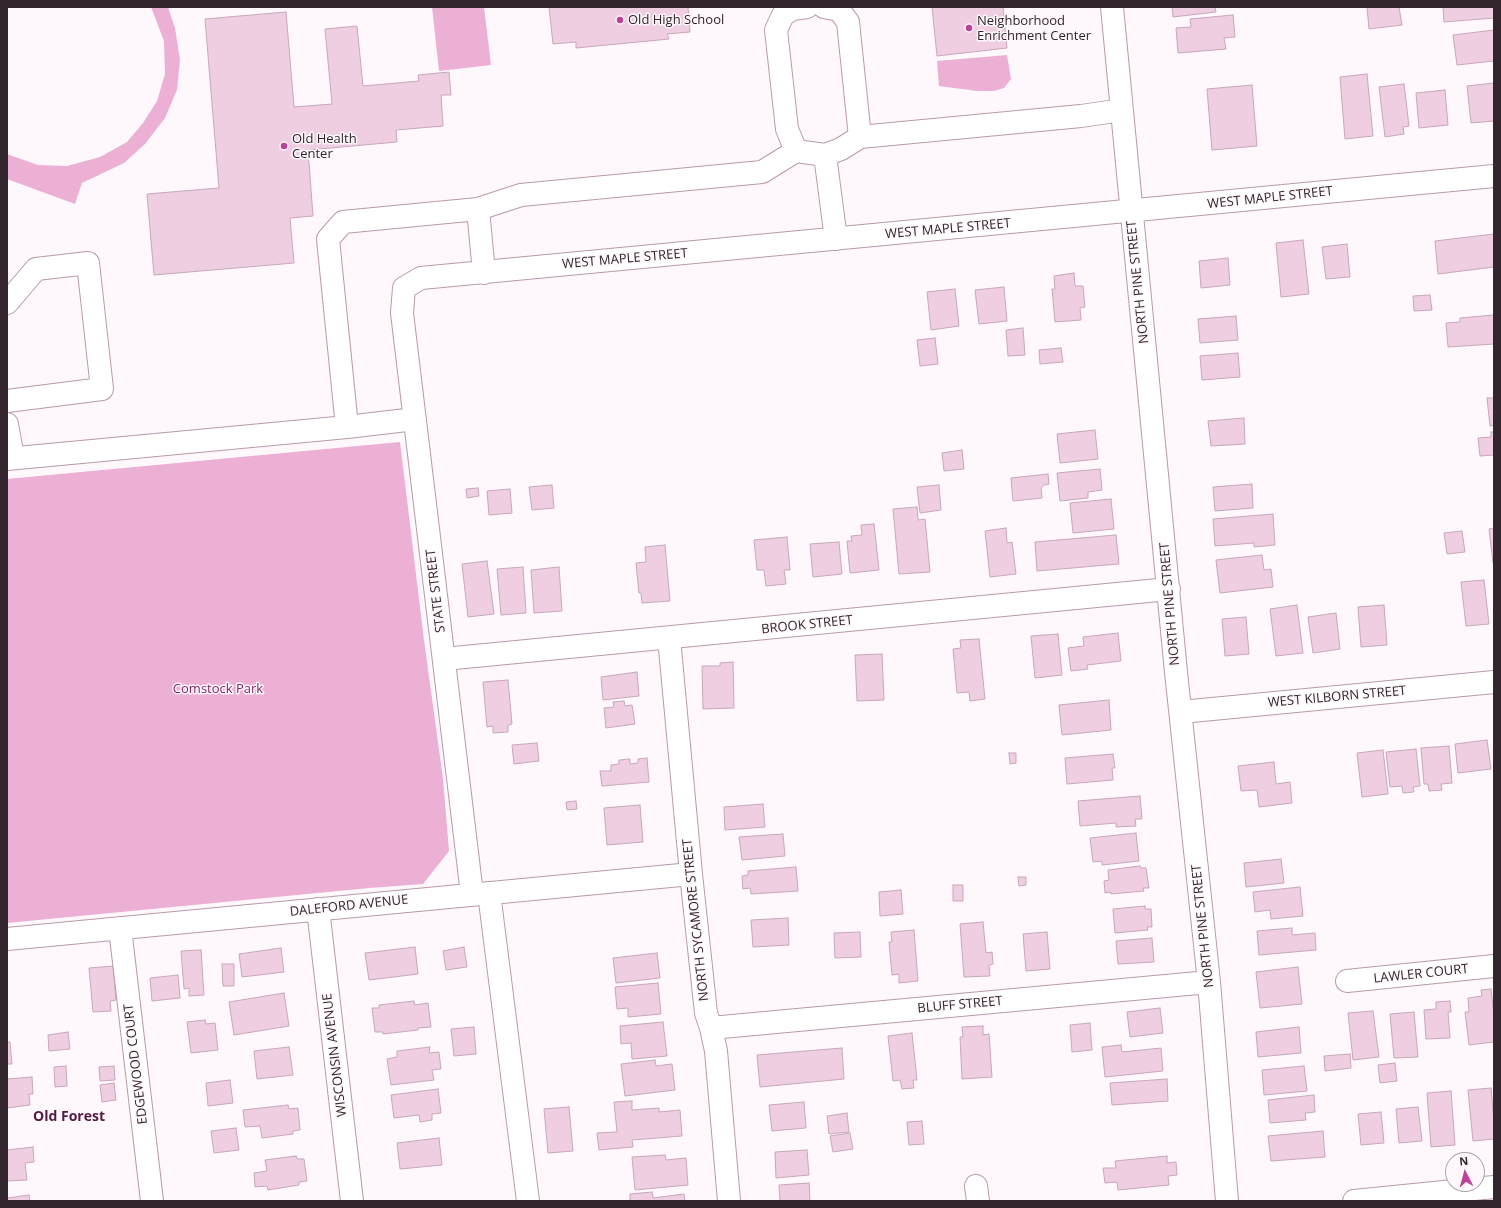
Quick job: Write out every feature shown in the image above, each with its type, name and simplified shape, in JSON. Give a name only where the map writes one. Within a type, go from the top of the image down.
[{"type":"street","points":[[796,151],[787,129],[776,30],[783,15],[792,9],[807,7]]},
{"type":"street","points":[[824,7],[839,10],[848,22],[860,137]]},
{"type":"street","name":"NORTH PINE STREET","points":[[1112,7],[1209,982],[1227,1201]]},
{"type":"street","points":[[347,427],[328,239],[343,222],[478,209],[521,195],[762,172],[796,151],[825,155],[841,149],[860,137],[1081,116],[1122,110]]},
{"type":"street","points":[[825,155],[836,240]]},
{"type":"street","name":"WEST MAPLE STREET","points":[[404,288],[421,278],[1132,212],[1494,176]]},
{"type":"street","points":[[478,209],[484,273]]},
{"type":"street","points":[[7,303],[36,269],[88,263],[102,389],[7,401]]},
{"type":"street","name":"STATE STREET","points":[[404,288],[402,313],[444,658],[528,1201]]},
{"type":"street","points":[[7,424],[10,459],[347,427],[415,419]]},
{"type":"street","name":"BROOK STREET","points":[[444,658],[668,638],[1169,589]]},
{"type":"street","name":"NORTH SYCAMORE STREET","points":[[668,638],[706,1014],[716,1051],[729,1201]]},
{"type":"street","name":"WEST KILBORN STREET","points":[[1181,712],[1494,682]]},
{"type":"street","name":"DALEFORD AVENUE","points":[[7,939],[691,874]]},
{"type":"street","name":"WISCONSIN AVENUE","points":[[318,909],[352,1201]]},
{"type":"street","name":"EDGEWOOD COURT","points":[[120,928],[152,1201]]},
{"type":"street","name":"LAWLER COURT","points":[[1347,981],[1494,966]]},
{"type":"street","name":"BLUFF STREET","points":[[711,1028],[1209,982]]},
{"type":"street","points":[[1354,1201],[1494,1187]]},
{"type":"green space","points":[[151,7],[168,7],[175,28],[180,60],[177,90],[165,118],[145,144],[124,163],[82,183],[75,204],[7,179],[7,154],[38,165],[67,166],[100,157],[127,142],[143,123],[157,101],[165,74],[164,41]]},
{"type":"green space","points":[[432,7],[484,7],[491,65],[439,71]]},
{"type":"green space","points":[[1007,55],[1011,79],[1004,88],[994,91],[977,91],[939,86],[937,61]]},
{"type":"green space","name":"Comstock Park","points":[[400,442],[424,640],[443,779],[449,851],[423,884],[7,923],[7,479]]},
{"type":"building","name":"Old High School","points":[[549,7],[688,7],[690,32],[667,34],[669,39],[576,48],[576,42],[553,44]]},
{"type":"building","name":"Neighborhood Enrichment Center","points":[[932,7],[1003,7],[1007,48],[937,56]]},
{"type":"building","points":[[1172,7],[1215,7],[1216,12],[1173,17]]},
{"type":"building","points":[[1367,7],[1399,7],[1402,25],[1369,29]]},
{"type":"building","points":[[1443,7],[1494,7],[1494,18],[1444,22]]},
{"type":"building","name":"Old Health Center","points":[[286,12],[294,107],[332,104],[325,29],[357,26],[363,86],[419,81],[418,75],[449,72],[451,95],[441,95],[443,126],[396,130],[397,142],[308,150],[313,216],[290,218],[294,263],[154,275],[147,194],[219,188],[205,19]]},
{"type":"building","points":[[1233,15],[1235,37],[1224,38],[1226,49],[1178,53],[1176,28],[1191,27],[1190,19]]},
{"type":"building","points":[[1494,30],[1494,61],[1457,65],[1453,35]]},
{"type":"building","points":[[1367,74],[1373,136],[1345,139],[1340,77]]},
{"type":"building","points":[[1494,83],[1494,121],[1471,123],[1467,86]]},
{"type":"building","points":[[1404,84],[1409,126],[1403,127],[1404,134],[1385,137],[1379,87]]},
{"type":"building","points":[[1252,85],[1257,146],[1212,150],[1207,89]]},
{"type":"building","points":[[1445,90],[1448,125],[1419,128],[1416,93]]},
{"type":"building","points":[[1494,234],[1494,267],[1438,274],[1435,241]]},
{"type":"building","points":[[1303,240],[1309,294],[1281,297],[1276,243]]},
{"type":"building","points":[[1347,244],[1350,277],[1326,279],[1322,247]]},
{"type":"building","points":[[1228,258],[1230,285],[1201,288],[1199,261]]},
{"type":"building","points":[[1074,273],[1075,286],[1083,286],[1085,307],[1080,308],[1081,320],[1055,322],[1052,289],[1055,289],[1054,276]]},
{"type":"building","points":[[1004,287],[1007,321],[979,324],[975,290]]},
{"type":"building","points":[[955,289],[959,326],[931,330],[927,292]]},
{"type":"building","points":[[1430,295],[1432,310],[1414,311],[1413,296]]},
{"type":"building","points":[[1494,315],[1494,344],[1448,347],[1446,323],[1460,322],[1460,318]]},
{"type":"building","points":[[1236,316],[1238,340],[1200,343],[1198,319]]},
{"type":"building","points":[[1023,328],[1025,355],[1008,356],[1006,330]]},
{"type":"building","points":[[935,338],[938,364],[920,366],[917,340]]},
{"type":"building","points":[[1061,348],[1063,362],[1040,364],[1039,350]]},
{"type":"building","points":[[1238,353],[1240,377],[1202,380],[1200,356]]},
{"type":"building","points":[[1487,398],[1494,398],[1494,425],[1490,426]]},
{"type":"building","points":[[1244,418],[1245,444],[1211,446],[1208,421]]},
{"type":"building","points":[[1095,430],[1098,459],[1060,463],[1057,434]]},
{"type":"building","points":[[1491,432],[1494,432],[1494,455],[1480,456],[1478,438],[1491,437]]},
{"type":"building","points":[[962,450],[964,469],[944,471],[942,453]]},
{"type":"building","points":[[1100,469],[1102,490],[1088,492],[1088,498],[1060,501],[1057,473]]},
{"type":"building","points":[[1048,474],[1049,484],[1044,485],[1041,488],[1042,498],[1013,501],[1011,478]]},
{"type":"building","points":[[1252,484],[1253,508],[1215,511],[1213,487]]},
{"type":"building","points":[[552,485],[554,508],[532,510],[529,487]]},
{"type":"building","points":[[939,485],[941,510],[920,513],[917,487]]},
{"type":"building","points":[[478,488],[479,496],[467,498],[466,489]]},
{"type":"building","points":[[510,489],[512,513],[489,515],[487,491]]},
{"type":"building","points":[[1111,499],[1114,529],[1073,533],[1070,503]]},
{"type":"building","points":[[917,507],[918,520],[925,519],[930,572],[899,574],[893,509]]},
{"type":"building","points":[[1273,514],[1275,545],[1254,547],[1254,543],[1215,546],[1213,519]]},
{"type":"building","points":[[874,524],[879,570],[850,573],[847,541],[852,541],[851,536],[862,535],[861,525]]},
{"type":"building","points":[[1006,528],[1007,543],[1012,542],[1016,574],[990,577],[985,531]]},
{"type":"building","points":[[1494,528],[1494,563],[1493,563],[1489,529]]},
{"type":"building","points":[[1462,531],[1465,552],[1447,554],[1444,533]]},
{"type":"building","points":[[1116,535],[1119,564],[1037,571],[1035,542]]},
{"type":"building","points":[[787,537],[790,570],[784,570],[786,584],[766,586],[764,570],[757,570],[754,540]]},
{"type":"building","points":[[839,542],[842,574],[813,577],[810,544]]},
{"type":"building","points":[[665,545],[670,601],[642,603],[641,593],[639,593],[636,563],[646,562],[645,547]]},
{"type":"building","points":[[1262,555],[1264,570],[1271,569],[1273,587],[1220,593],[1216,560]]},
{"type":"building","points":[[487,561],[494,614],[468,617],[462,564]]},
{"type":"building","points":[[523,567],[526,613],[501,615],[497,569]]},
{"type":"building","points":[[559,567],[562,611],[534,613],[531,570]]},
{"type":"building","points":[[1484,580],[1489,624],[1466,626],[1461,582]]},
{"type":"building","points":[[1297,605],[1303,653],[1276,656],[1270,609]]},
{"type":"building","points":[[1384,605],[1387,645],[1361,647],[1358,607]]},
{"type":"building","points":[[1336,613],[1340,649],[1313,653],[1308,617]]},
{"type":"building","points":[[1246,617],[1249,654],[1225,656],[1222,619]]},
{"type":"building","points":[[1118,633],[1121,661],[1087,665],[1088,669],[1071,671],[1068,648],[1084,646],[1083,637]]},
{"type":"building","points":[[1058,634],[1062,675],[1035,678],[1031,636]]},
{"type":"building","points":[[979,639],[985,699],[970,701],[969,692],[957,693],[953,649],[961,648],[960,640]]},
{"type":"building","points":[[882,654],[884,700],[857,701],[855,655]]},
{"type":"building","points":[[733,662],[734,708],[703,709],[702,666],[720,666],[720,663]]},
{"type":"building","points":[[637,672],[639,696],[603,700],[601,677]]},
{"type":"building","points":[[508,680],[512,724],[508,725],[508,732],[493,733],[493,726],[487,727],[483,682]]},
{"type":"building","points":[[1109,700],[1111,730],[1062,735],[1059,705]]},
{"type":"building","points":[[624,701],[625,706],[632,705],[635,724],[606,728],[604,708],[614,707],[613,702]]},
{"type":"building","points":[[1487,740],[1491,769],[1458,773],[1455,744]]},
{"type":"building","points":[[537,743],[539,761],[514,764],[512,745]]},
{"type":"building","points":[[1449,746],[1452,783],[1441,784],[1442,790],[1429,791],[1428,784],[1424,784],[1421,748]]},
{"type":"building","points":[[1416,749],[1420,786],[1413,787],[1414,792],[1403,793],[1402,786],[1390,787],[1386,752]]},
{"type":"building","points":[[1383,750],[1388,794],[1362,797],[1357,753]]},
{"type":"building","points":[[1009,753],[1016,753],[1016,763],[1010,764]]},
{"type":"building","points":[[1113,754],[1115,768],[1112,768],[1113,780],[1067,784],[1065,758]]},
{"type":"building","points":[[647,758],[649,782],[602,786],[600,771],[611,771],[611,765],[619,764],[619,760],[630,759],[630,764],[638,763],[638,759]]},
{"type":"building","points":[[1274,762],[1276,784],[1290,782],[1292,803],[1259,807],[1257,790],[1241,791],[1238,766]]},
{"type":"building","points":[[1140,796],[1142,819],[1135,819],[1136,826],[1116,827],[1116,823],[1080,826],[1078,801]]},
{"type":"building","points":[[576,801],[577,809],[567,810],[566,802]]},
{"type":"building","points":[[763,804],[765,827],[725,830],[724,807]]},
{"type":"building","points":[[640,805],[643,842],[607,845],[604,808]]},
{"type":"building","points":[[1136,833],[1139,861],[1102,865],[1102,861],[1093,862],[1090,838]]},
{"type":"building","points":[[783,834],[785,856],[742,860],[739,837]]},
{"type":"building","points":[[1281,859],[1284,883],[1246,887],[1244,863]]},
{"type":"building","points":[[1140,866],[1141,868],[1146,868],[1149,888],[1143,888],[1144,891],[1111,894],[1111,892],[1105,893],[1104,881],[1109,880],[1108,870]]},
{"type":"building","points":[[796,867],[798,891],[751,894],[750,888],[743,889],[742,876],[748,875],[748,871]]},
{"type":"building","points":[[1018,877],[1026,877],[1026,885],[1019,886]]},
{"type":"building","points":[[953,885],[963,885],[963,901],[953,901]]},
{"type":"building","points":[[1300,887],[1303,916],[1271,919],[1270,910],[1255,912],[1253,892]]},
{"type":"building","points":[[901,890],[903,914],[880,916],[879,892]]},
{"type":"building","points":[[1145,906],[1145,909],[1151,909],[1152,927],[1147,927],[1148,930],[1115,933],[1113,909]]},
{"type":"building","points":[[788,918],[789,945],[753,947],[751,920]]},
{"type":"building","points":[[983,922],[986,953],[992,952],[993,964],[989,965],[990,976],[964,977],[960,924]]},
{"type":"building","points":[[1292,928],[1292,935],[1315,933],[1316,950],[1259,955],[1257,931]]},
{"type":"building","points":[[914,930],[918,981],[899,983],[899,974],[892,975],[889,942],[892,942],[891,932]]},
{"type":"building","points":[[860,932],[861,957],[835,958],[834,933]]},
{"type":"building","points":[[1047,932],[1050,969],[1026,971],[1023,934]]},
{"type":"building","points":[[1152,938],[1154,962],[1118,964],[1116,941]]},
{"type":"building","points":[[415,947],[418,974],[369,980],[365,953]]},
{"type":"building","points":[[464,947],[467,967],[446,970],[443,951]]},
{"type":"building","points":[[281,948],[284,972],[242,977],[239,954]]},
{"type":"building","points":[[201,950],[204,995],[189,996],[189,988],[184,989],[181,951]]},
{"type":"building","points":[[657,953],[660,978],[616,983],[613,958]]},
{"type":"building","points":[[222,964],[234,964],[234,986],[223,986]]},
{"type":"building","points":[[113,966],[116,1000],[110,1001],[111,1011],[93,1012],[89,968]]},
{"type":"building","points":[[1298,967],[1302,1004],[1260,1008],[1256,972]]},
{"type":"building","points":[[178,975],[180,998],[152,1001],[150,978]]},
{"type":"building","points":[[658,983],[661,1014],[628,1017],[628,1008],[617,1009],[615,987]]},
{"type":"building","points":[[1491,989],[1494,1015],[1494,1042],[1469,1045],[1465,1012],[1469,1012],[1468,998],[1482,996],[1481,990]]},
{"type":"building","points":[[284,993],[289,1026],[234,1035],[229,1002]]},
{"type":"building","points":[[414,1001],[415,1005],[428,1003],[431,1027],[383,1034],[383,1032],[375,1032],[372,1008],[379,1008],[379,1005]]},
{"type":"building","points":[[1450,1001],[1451,1012],[1448,1012],[1450,1038],[1426,1039],[1424,1010],[1436,1009],[1436,1002]]},
{"type":"building","points":[[1160,1008],[1163,1033],[1130,1037],[1127,1012]]},
{"type":"building","points":[[1373,1011],[1379,1057],[1353,1060],[1348,1013]]},
{"type":"building","points":[[1414,1012],[1418,1057],[1394,1058],[1390,1014]]},
{"type":"building","points":[[205,1020],[206,1024],[215,1023],[218,1050],[191,1053],[187,1022]]},
{"type":"building","points":[[663,1022],[667,1056],[632,1059],[631,1043],[621,1044],[620,1026]]},
{"type":"building","points":[[1090,1023],[1092,1050],[1072,1052],[1070,1025]]},
{"type":"building","points":[[983,1026],[983,1035],[989,1034],[992,1077],[962,1079],[960,1037],[963,1037],[962,1027]]},
{"type":"building","points":[[474,1027],[476,1054],[454,1056],[451,1029]]},
{"type":"building","points":[[1299,1027],[1301,1053],[1258,1057],[1256,1032]]},
{"type":"building","points":[[68,1032],[70,1049],[49,1051],[48,1035]]},
{"type":"building","points":[[912,1033],[917,1080],[913,1080],[914,1088],[902,1089],[900,1080],[893,1081],[888,1036]]},
{"type":"building","points":[[7,1042],[10,1042],[12,1064],[7,1064]]},
{"type":"building","points":[[1121,1045],[1122,1052],[1161,1048],[1163,1071],[1105,1077],[1102,1047]]},
{"type":"building","points":[[289,1047],[293,1075],[257,1079],[254,1051]]},
{"type":"building","points":[[430,1047],[429,1053],[439,1052],[441,1069],[432,1070],[434,1080],[391,1085],[387,1059],[397,1057],[397,1051]]},
{"type":"building","points":[[842,1048],[844,1079],[760,1087],[757,1055]]},
{"type":"building","points":[[1350,1054],[1351,1068],[1325,1071],[1324,1056]]},
{"type":"building","points":[[655,1060],[656,1066],[672,1064],[675,1090],[625,1096],[621,1064]]},
{"type":"building","points":[[1395,1063],[1397,1081],[1380,1083],[1378,1065]]},
{"type":"building","points":[[66,1066],[67,1086],[55,1087],[54,1067]]},
{"type":"building","points":[[114,1066],[115,1080],[100,1081],[99,1067]]},
{"type":"building","points":[[1304,1066],[1307,1091],[1264,1095],[1262,1070]]},
{"type":"building","points":[[32,1077],[33,1094],[29,1094],[30,1105],[7,1108],[7,1079]]},
{"type":"building","points":[[1167,1079],[1168,1101],[1112,1105],[1110,1083]]},
{"type":"building","points":[[230,1080],[233,1103],[208,1106],[206,1083]]},
{"type":"building","points":[[114,1083],[116,1100],[102,1102],[100,1085]]},
{"type":"building","points":[[1491,1088],[1494,1139],[1473,1141],[1468,1090]]},
{"type":"building","points":[[438,1089],[441,1113],[432,1114],[432,1120],[420,1122],[419,1115],[394,1118],[391,1095]]},
{"type":"building","points":[[1451,1091],[1455,1145],[1431,1147],[1427,1093]]},
{"type":"building","points":[[1314,1095],[1315,1112],[1305,1113],[1306,1120],[1270,1123],[1268,1100]]},
{"type":"building","points":[[632,1101],[632,1110],[659,1108],[659,1112],[680,1110],[682,1136],[632,1140],[633,1147],[599,1150],[597,1133],[617,1132],[614,1102]]},
{"type":"building","points":[[804,1102],[806,1128],[772,1131],[769,1105]]},
{"type":"building","points":[[288,1105],[289,1109],[298,1108],[300,1130],[293,1131],[293,1134],[262,1138],[260,1126],[245,1127],[243,1110]]},
{"type":"building","points":[[569,1107],[573,1151],[548,1153],[544,1109]]},
{"type":"building","points":[[1418,1107],[1422,1141],[1399,1143],[1396,1109]]},
{"type":"building","points":[[1381,1112],[1384,1143],[1361,1145],[1358,1114]]},
{"type":"building","points":[[847,1113],[849,1132],[829,1134],[827,1116]]},
{"type":"building","points":[[922,1121],[924,1144],[909,1145],[907,1122]]},
{"type":"building","points":[[236,1128],[239,1150],[214,1153],[211,1131]]},
{"type":"building","points":[[1323,1131],[1325,1157],[1271,1161],[1268,1136]]},
{"type":"building","points":[[850,1133],[853,1149],[833,1152],[830,1136]]},
{"type":"building","points":[[439,1138],[442,1165],[400,1169],[397,1143]]},
{"type":"building","points":[[33,1147],[34,1162],[25,1163],[27,1180],[7,1181],[7,1150]]},
{"type":"building","points":[[807,1150],[809,1175],[776,1178],[775,1152]]},
{"type":"building","points":[[665,1155],[666,1160],[686,1158],[688,1185],[635,1190],[632,1157]]},
{"type":"building","points":[[296,1156],[297,1159],[304,1159],[307,1181],[299,1182],[299,1185],[268,1190],[267,1186],[255,1187],[254,1173],[267,1171],[265,1160]]},
{"type":"building","points":[[1167,1156],[1167,1163],[1176,1162],[1177,1175],[1168,1176],[1169,1185],[1118,1190],[1117,1182],[1105,1183],[1103,1168],[1116,1168],[1115,1161]]},
{"type":"building","points":[[809,1183],[810,1201],[780,1201],[779,1185]]},
{"type":"building","points":[[652,1192],[653,1198],[684,1194],[685,1201],[628,1201],[630,1200],[630,1194]]},
{"type":"building","points":[[29,1195],[30,1201],[7,1201],[7,1198]]},
{"type":"place","name":"Old High School","points":[[620,20]]},
{"type":"place","name":"Neighborhood Enrichment Center","points":[[969,28]]},
{"type":"place","name":"Old Health Center","points":[[284,146]]},
{"type":"district","name":"Old Forest","points":[[69,1117]]}]
